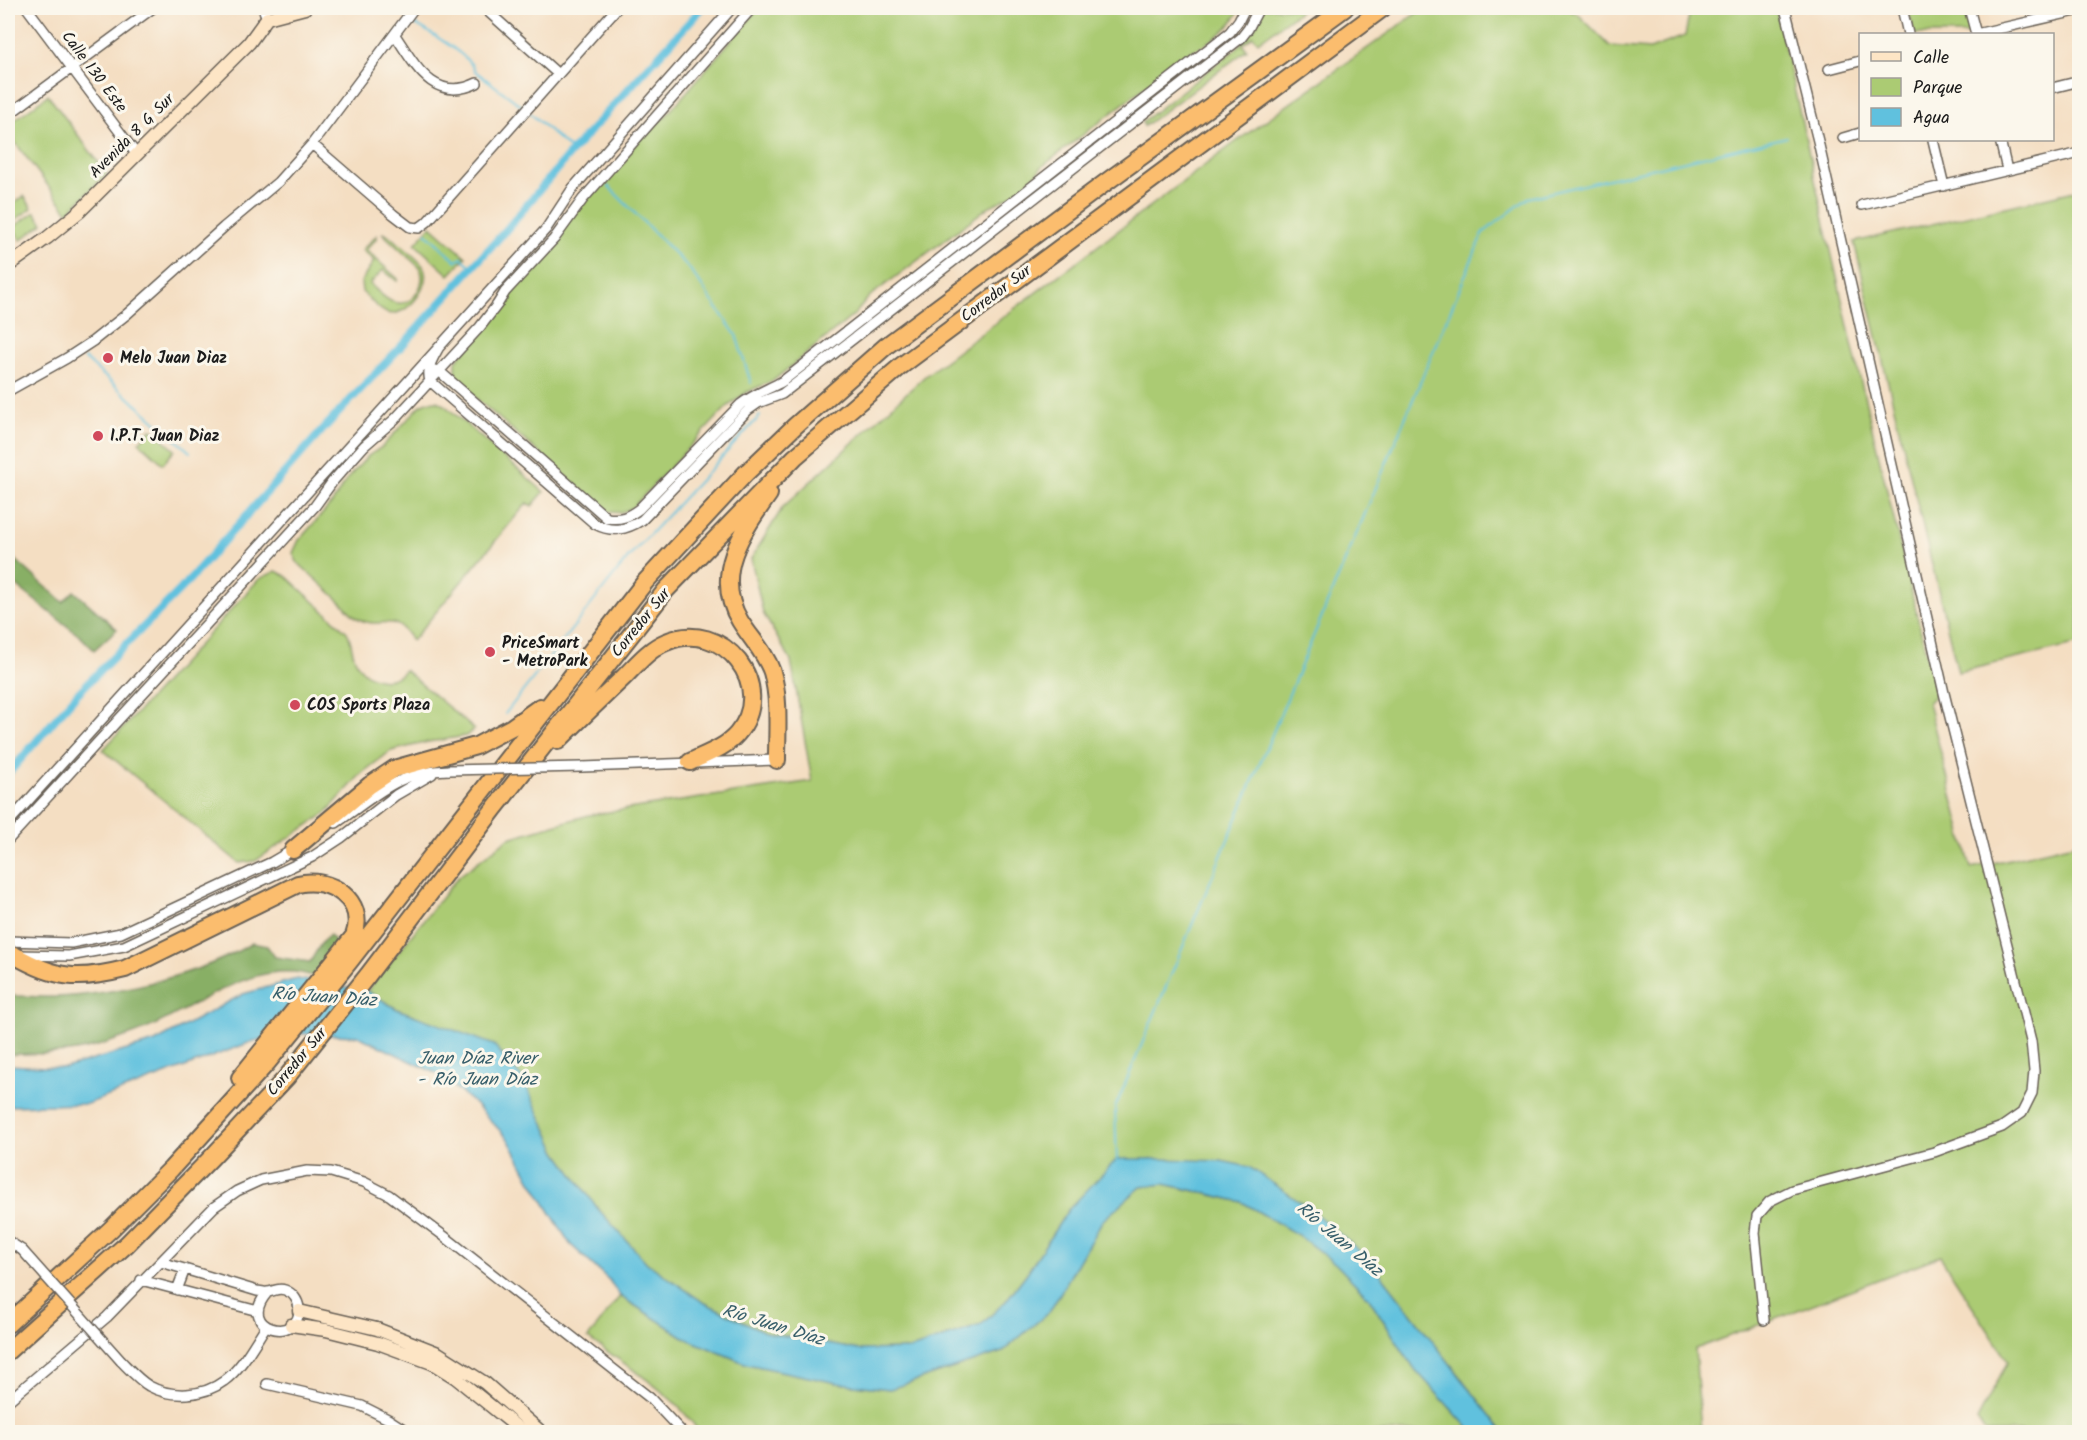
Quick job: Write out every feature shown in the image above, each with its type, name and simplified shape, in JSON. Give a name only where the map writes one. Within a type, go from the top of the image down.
[{"type":"highway","name":"Corredor Sur","points":[[8,1324],[111,1229],[171,1168],[342,961],[645,582],[698,523],[795,426],[886,346],[1345,8]]},
{"type":"highway","name":"Corredor Sur","points":[[8,1351],[127,1244],[286,1078],[666,590],[795,457],[901,366],[1383,8]]},
{"type":"highway","points":[[777,760],[776,700],[772,673],[763,652],[737,616],[729,583],[739,539],[795,457]]},
{"type":"highway","points":[[513,785],[652,650],[668,641],[687,636],[709,639],[729,650],[742,666],[750,694],[746,719],[735,736],[722,747],[690,762]]},
{"type":"highway","points":[[293,850],[370,785],[394,769],[461,751],[493,737],[533,713],[559,692]]},
{"type":"highway","points":[[9,946],[37,968],[63,976],[98,976],[125,969],[292,886],[317,882],[330,885],[345,895],[353,905],[357,924],[342,961]]},
{"type":"street","name":"Calle 130 Este","points":[[27,8],[136,155]]},
{"type":"street","points":[[8,115],[153,8]]},
{"type":"street","points":[[265,13],[304,8]]},
{"type":"street","points":[[8,391],[67,358],[128,314],[224,227],[278,182],[312,144],[413,8]]},
{"type":"street","points":[[484,8],[558,74]]},
{"type":"street","points":[[312,144],[393,214],[410,227],[418,228],[427,222],[617,8]]},
{"type":"street","points":[[8,840],[315,506],[333,481],[364,446],[395,419],[480,327],[498,305],[505,292],[554,239],[583,199],[752,8]]},
{"type":"street","points":[[405,384],[420,373],[439,371],[607,518],[619,520],[628,517],[639,509],[741,404],[755,393],[769,389],[783,381],[1230,32],[1245,8]]},
{"type":"street","points":[[439,347],[428,371],[430,381],[595,524],[604,529],[630,528],[642,520],[748,410],[758,403],[782,394],[1232,46],[1248,29],[1259,8]]},
{"type":"street","points":[[1764,1320],[1755,1233],[1757,1216],[1770,1201],[1792,1190],[1934,1152],[2002,1127],[2022,1113],[2032,1093],[2034,1071],[2031,1041],[1944,693],[1821,152],[1785,8]]},
{"type":"street","points":[[1902,8],[1908,33]]},
{"type":"street","points":[[1969,8],[1976,33]]},
{"type":"street","points":[[717,46],[720,28],[730,9]]},
{"type":"street","points":[[8,823],[546,229],[573,188],[730,9]]},
{"type":"street","points":[[1980,33],[2076,11]]},
{"type":"street","name":"Avenida 8 G Sur","points":[[8,266],[80,211],[249,44],[265,13]]},
{"type":"street","points":[[395,35],[418,69],[434,83],[445,89],[454,90],[477,83]]},
{"type":"street","points":[[683,62],[699,52],[717,46]]},
{"type":"street","points":[[1829,69],[1859,61]]},
{"type":"street","points":[[2054,87],[2079,81]]},
{"type":"street","points":[[1843,138],[1859,133]]},
{"type":"street","points":[[1933,141],[1944,186]]},
{"type":"street","points":[[2000,141],[2007,170]]},
{"type":"street","points":[[1862,205],[2079,153]]},
{"type":"street","points":[[107,731],[113,711],[124,693]]},
{"type":"street","points":[[74,749],[90,737],[107,731]]},
{"type":"street","points":[[9,946],[71,943],[121,933],[272,862],[403,778],[419,772],[777,760]]},
{"type":"street","points":[[9,946],[69,956],[124,946],[312,857],[403,790],[444,770]]},
{"type":"street","points":[[8,1401],[94,1329],[214,1207],[237,1191],[261,1179],[307,1171],[331,1172],[364,1182],[389,1195],[650,1398],[682,1432]]},
{"type":"street","points":[[8,1241],[22,1250],[122,1361],[148,1386],[166,1393],[195,1394],[212,1389],[224,1381],[241,1364],[266,1326]]},
{"type":"street","points":[[161,1262],[267,1293]]},
{"type":"street","points":[[177,1290],[185,1269]]},
{"type":"street","points":[[141,1280],[258,1311]]},
{"type":"street","points":[[279,1289],[291,1293],[298,1304],[299,1311],[297,1319],[291,1325],[274,1330],[260,1320],[258,1311],[260,1301],[267,1293],[279,1289]]},
{"type":"street","points":[[299,1311],[377,1329],[438,1353],[484,1383],[541,1432]]},
{"type":"street","points":[[291,1325],[326,1330],[378,1343],[432,1363],[456,1378],[523,1432]]},
{"type":"street","points":[[267,1384],[362,1406],[408,1432]]},
{"type":"green space","points":[[759,8],[1240,8],[1226,29],[1190,52],[1043,166],[1019,190],[990,206],[869,297],[855,314],[774,380],[747,392],[727,407],[633,507],[620,512],[606,511],[456,381],[456,361],[497,314],[508,295],[583,203],[651,126],[665,117]]},
{"type":"green space","points":[[1262,8],[1304,8],[1258,42],[1253,36],[1243,44],[1247,50],[1144,126],[1142,122],[1236,49],[1256,25]]},
{"type":"green space","points":[[1424,8],[1566,8],[1579,15],[1610,46],[1650,49],[1685,36],[1689,16],[1685,8],[1776,8],[1855,357],[1936,694],[1928,703],[1971,868],[2079,843],[2079,1432],[1985,1432],[1977,1420],[2008,1361],[1940,1256],[1695,1349],[1701,1432],[1503,1432],[1369,1259],[1310,1209],[1249,1167],[1221,1161],[1068,1210],[1006,1301],[981,1325],[911,1349],[859,1350],[765,1332],[703,1302],[647,1263],[598,1209],[557,1152],[523,1080],[437,1025],[397,1009],[367,991],[458,877],[509,838],[589,815],[812,781],[791,661],[763,613],[751,559],[783,507],[925,376],[1237,141]]},
{"type":"green space","points":[[1908,8],[1965,8],[1972,33],[1914,33]]},
{"type":"green space","points":[[48,95],[107,174],[68,212],[8,133],[8,125]]},
{"type":"green space","points":[[2079,190],[2079,644],[1958,672],[1854,242]]},
{"type":"green space","points":[[24,196],[32,208],[9,224],[8,208]]},
{"type":"green space","points":[[35,212],[43,223],[21,240],[12,228]]},
{"type":"green space","points":[[431,226],[466,257],[449,275],[415,244]]},
{"type":"green space","points":[[382,233],[388,235],[416,258],[423,266],[425,273],[425,282],[416,299],[410,306],[394,313],[387,313],[380,309],[362,292],[361,282],[374,261],[362,250],[377,235],[366,250],[398,279],[397,281],[383,270],[370,284],[390,301],[404,303],[410,300],[421,286],[422,274],[420,268]]},
{"type":"green space","points":[[436,401],[442,403],[544,492],[532,506],[527,503],[412,641],[405,631],[393,623],[374,623],[357,618],[297,562],[293,553],[299,540],[332,503],[347,479],[368,456],[382,447],[422,404]]},
{"type":"green space","points":[[151,429],[175,450],[163,464],[139,442]]},
{"type":"green space","points":[[8,553],[63,602],[74,591],[117,629],[94,650],[8,579]]},
{"type":"green space","name":"COS Sports Plaza","points":[[276,571],[286,576],[347,632],[355,659],[364,672],[385,680],[405,670],[474,729],[466,736],[391,751],[362,773],[326,813],[255,861],[239,863],[103,750],[259,579]]},
{"type":"green space","points":[[330,935],[340,946],[315,977],[292,972],[269,973],[245,980],[154,1025],[100,1045],[63,1053],[8,1055],[8,996],[54,997],[129,987],[183,974],[208,965],[252,943],[267,946],[275,957],[310,962],[322,942]]},
{"type":"green space","points":[[1164,1184],[1242,1202],[1298,1235],[1336,1264],[1369,1298],[1413,1367],[1472,1432],[699,1432],[677,1405],[663,1393],[588,1338],[620,1296],[687,1339],[747,1364],[837,1383],[890,1389],[1002,1352],[1050,1311],[1102,1221],[1141,1187]]},
{"type":"water","name":"Juan Díaz River - Río Juan Díaz","points":[[297,979],[367,991],[397,1009],[494,1045],[523,1079],[557,1152],[598,1209],[647,1263],[703,1302],[765,1332],[859,1350],[911,1349],[981,1325],[1006,1301],[1068,1210],[1117,1159],[1221,1161],[1249,1167],[1310,1209],[1369,1259],[1503,1432],[1472,1432],[1413,1367],[1369,1298],[1336,1264],[1298,1235],[1242,1202],[1187,1189],[1164,1184],[1141,1187],[1102,1221],[1050,1311],[1002,1352],[890,1389],[837,1383],[747,1364],[687,1339],[620,1296],[609,1280],[570,1244],[508,1139],[475,1104],[438,1074],[358,1036],[284,1033],[251,1042],[87,1104],[8,1106],[8,1065],[65,1068],[155,1042],[243,994]]},
{"type":"waterway","points":[[8,774],[77,694],[181,589],[326,426],[410,337],[506,230],[572,151],[702,8]]},
{"type":"waterway","points":[[412,22],[457,51],[475,71],[523,107]]},
{"type":"waterway","points":[[530,113],[572,151]]},
{"type":"waterway","points":[[1117,1163],[1115,1108],[1483,233],[1528,198],[1787,137]]},
{"type":"waterway","points":[[608,186],[689,268],[736,335],[751,383]]},
{"type":"waterway","points":[[426,233],[456,261],[462,258],[473,268]]},
{"type":"waterway","points":[[84,358],[190,452]]},
{"type":"waterway","points":[[505,714],[627,559],[760,416]]},
{"type":"place","name":"Melo Juan Diaz","points":[[108,358]]},
{"type":"place","name":"I.P.T. Juan Diaz","points":[[98,436]]},
{"type":"place","name":"PriceSmart - MetroPark","points":[[490,652]]},
{"type":"place","name":"COS Sports Plaza","points":[[295,705]]},
{"type":"water label","name":"Río Juan Díaz","points":[[324,998]]},
{"type":"water label","name":"Río Juan Díaz","points":[[1339,1240]]},
{"type":"water label","name":"Río Juan Díaz","points":[[773,1326]]}]
